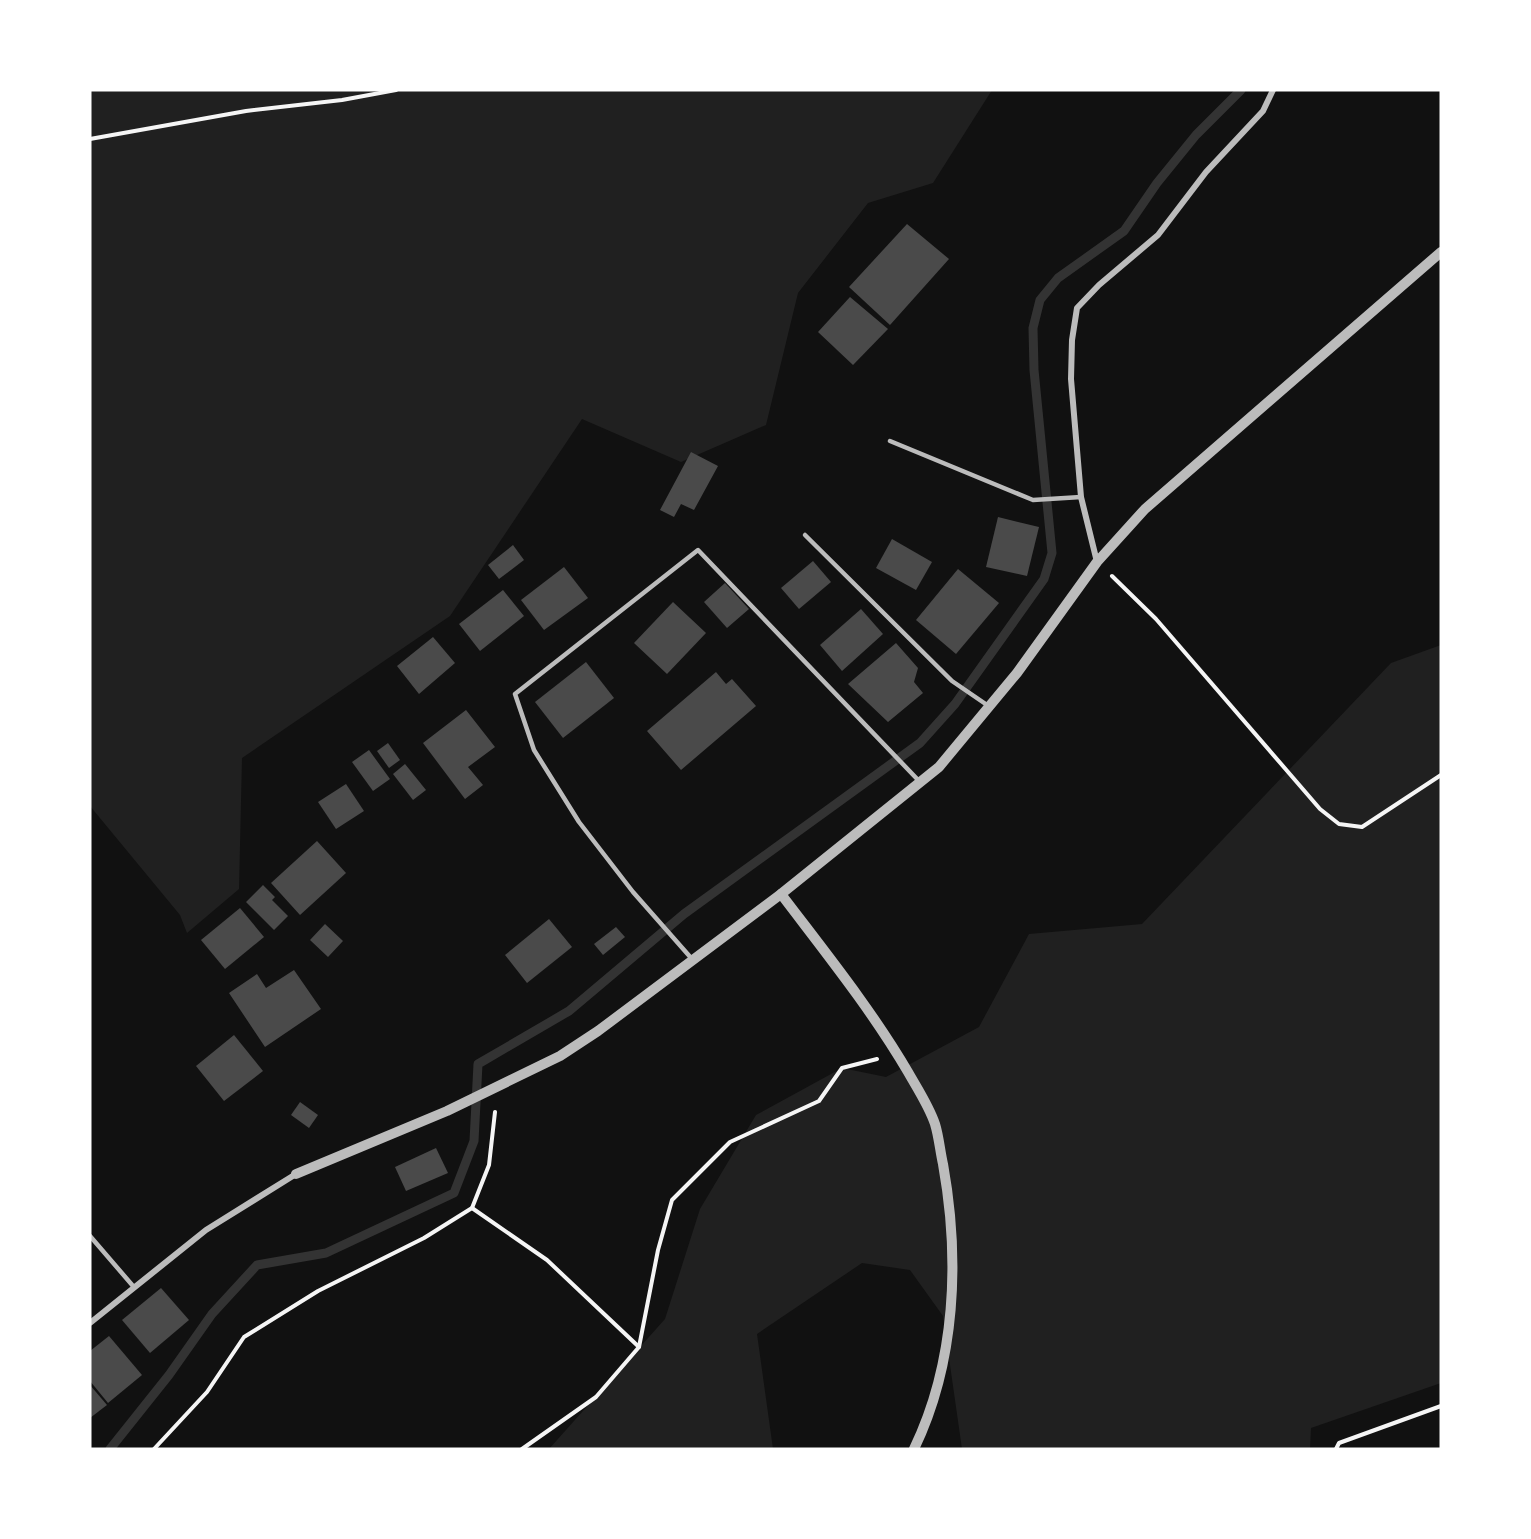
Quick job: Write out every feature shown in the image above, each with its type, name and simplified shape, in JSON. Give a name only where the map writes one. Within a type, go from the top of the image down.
[{"type":"street","points":[[1097,562],[1081,497],[1071,379],[1072,340],[1077,308],[1099,285],[1158,236],[1206,172],[1263,111],[1273,90]]},
{"type":"street","points":[[90,1323],[133,1286],[206,1230],[296,1174],[498,1088],[560,1056],[598,1031],[781,894],[939,767],[990,707],[1097,562],[1145,509],[1441,252]]},
{"type":"street","points":[[781,894],[859,996],[897,1054],[935,1124],[949,1198],[952,1289],[945,1356],[927,1420],[914,1449]]},
{"type":"lane","points":[[890,441],[1033,500],[1081,497]]},
{"type":"lane","points":[[806,536],[952,681],[990,707]]},
{"type":"lane","points":[[692,959],[579,822],[534,750],[515,694],[698,550],[920,782]]},
{"type":"lane","points":[[90,1236],[133,1286]]},
{"type":"path","points":[[90,139],[246,111],[342,100],[396,90]]},
{"type":"path","points":[[1097,562],[1156,619],[1320,810],[1339,824],[1362,827],[1441,775]]},
{"type":"path","points":[[522,1449],[596,1396],[639,1347],[658,1250],[672,1200],[730,1142],[819,1101],[842,1068],[897,1054]]},
{"type":"path","points":[[154,1449],[207,1392],[244,1337],[318,1291],[424,1238],[472,1208],[489,1166],[498,1088]]},
{"type":"path","points":[[472,1208],[547,1260],[639,1347]]},
{"type":"path","points":[[1336,1449],[1339,1443],[1441,1406]]},
{"type":"shaded area","points":[[90,90],[992,90],[933,183],[868,203],[798,293],[766,425],[681,462],[582,419],[450,616],[242,758],[239,889],[187,933],[180,915],[90,806]]},
{"type":"shaded area","points":[[1441,645],[1441,1383],[1311,1428],[1310,1449],[962,1449],[943,1316],[910,1270],[862,1263],[757,1334],[773,1449],[549,1449],[665,1319],[700,1209],[756,1115],[842,1068],[886,1077],[979,1027],[1029,934],[1142,924],[1391,663]]},
{"type":"building","points":[[907,224],[949,259],[890,325],[849,287]]},
{"type":"building","points":[[850,297],[888,329],[853,365],[818,332]]},
{"type":"building","points":[[691,452],[718,466],[694,510],[681,504],[674,517],[660,510]]},
{"type":"building","points":[[998,517],[1039,527],[1027,576],[986,567]]},
{"type":"building","points":[[892,539],[932,562],[916,590],[876,568]]},
{"type":"building","points":[[513,545],[524,560],[499,579],[488,565]]},
{"type":"building","points":[[813,561],[831,582],[799,609],[781,588]]},
{"type":"building","points":[[564,567],[588,598],[544,630],[521,600]]},
{"type":"building","points":[[958,569],[999,603],[956,654],[916,620]]},
{"type":"building","points":[[725,583],[749,609],[727,628],[704,602]]},
{"type":"building","points":[[503,590],[524,616],[480,651],[459,624]]},
{"type":"building","points":[[673,602],[706,633],[667,674],[634,643]]},
{"type":"building","points":[[861,609],[883,634],[842,671],[820,645]]},
{"type":"building","points":[[433,637],[455,663],[419,694],[397,666]]},
{"type":"building","points":[[896,643],[918,668],[914,682],[923,693],[888,722],[848,684]]},
{"type":"building","points":[[586,662],[614,698],[563,738],[535,702]]},
{"type":"building","points":[[716,672],[726,684],[732,679],[756,706],[681,770],[647,731]]},
{"type":"building","points":[[466,710],[495,747],[468,767],[483,785],[465,799],[423,743]]},
{"type":"building","points":[[388,743],[400,760],[389,768],[377,751]]},
{"type":"building","points":[[369,750],[390,779],[373,791],[352,762]]},
{"type":"building","points":[[405,764],[426,790],[413,800],[393,774]]},
{"type":"building","points":[[346,784],[364,811],[336,829],[318,802]]},
{"type":"building","points":[[317,841],[346,873],[300,915],[271,883]]},
{"type":"building","points":[[263,885],[275,897],[272,900],[288,916],[274,930],[246,902]]},
{"type":"building","points":[[240,908],[264,937],[225,969],[201,940]]},
{"type":"building","points":[[549,919],[572,947],[527,983],[505,955]]},
{"type":"building","points":[[325,924],[343,941],[328,957],[310,940]]},
{"type":"building","points":[[616,927],[625,937],[603,955],[594,944]]},
{"type":"building","points":[[294,970],[321,1009],[265,1047],[229,993],[257,974],[266,988]]},
{"type":"building","points":[[234,1035],[263,1071],[224,1101],[196,1066]]},
{"type":"building","points":[[300,1102],[318,1115],[309,1128],[291,1115]]},
{"type":"building","points":[[436,1148],[448,1173],[406,1191],[395,1167]]},
{"type":"building","points":[[161,1288],[189,1320],[150,1353],[122,1320]]},
{"type":"building","points":[[109,1336],[142,1375],[108,1403],[90,1381],[90,1351]]},
{"type":"building","points":[[90,1385],[107,1405],[90,1418]]},
{"type":"waterway","points":[[110,1449],[169,1375],[212,1314],[257,1265],[326,1253],[454,1193],[474,1141],[478,1064],[569,1011],[684,914],[920,743],[955,704],[1044,579],[1052,553],[1034,370],[1033,328],[1040,300],[1058,278],[1124,231],[1157,183],[1196,135],[1241,90]]}]
